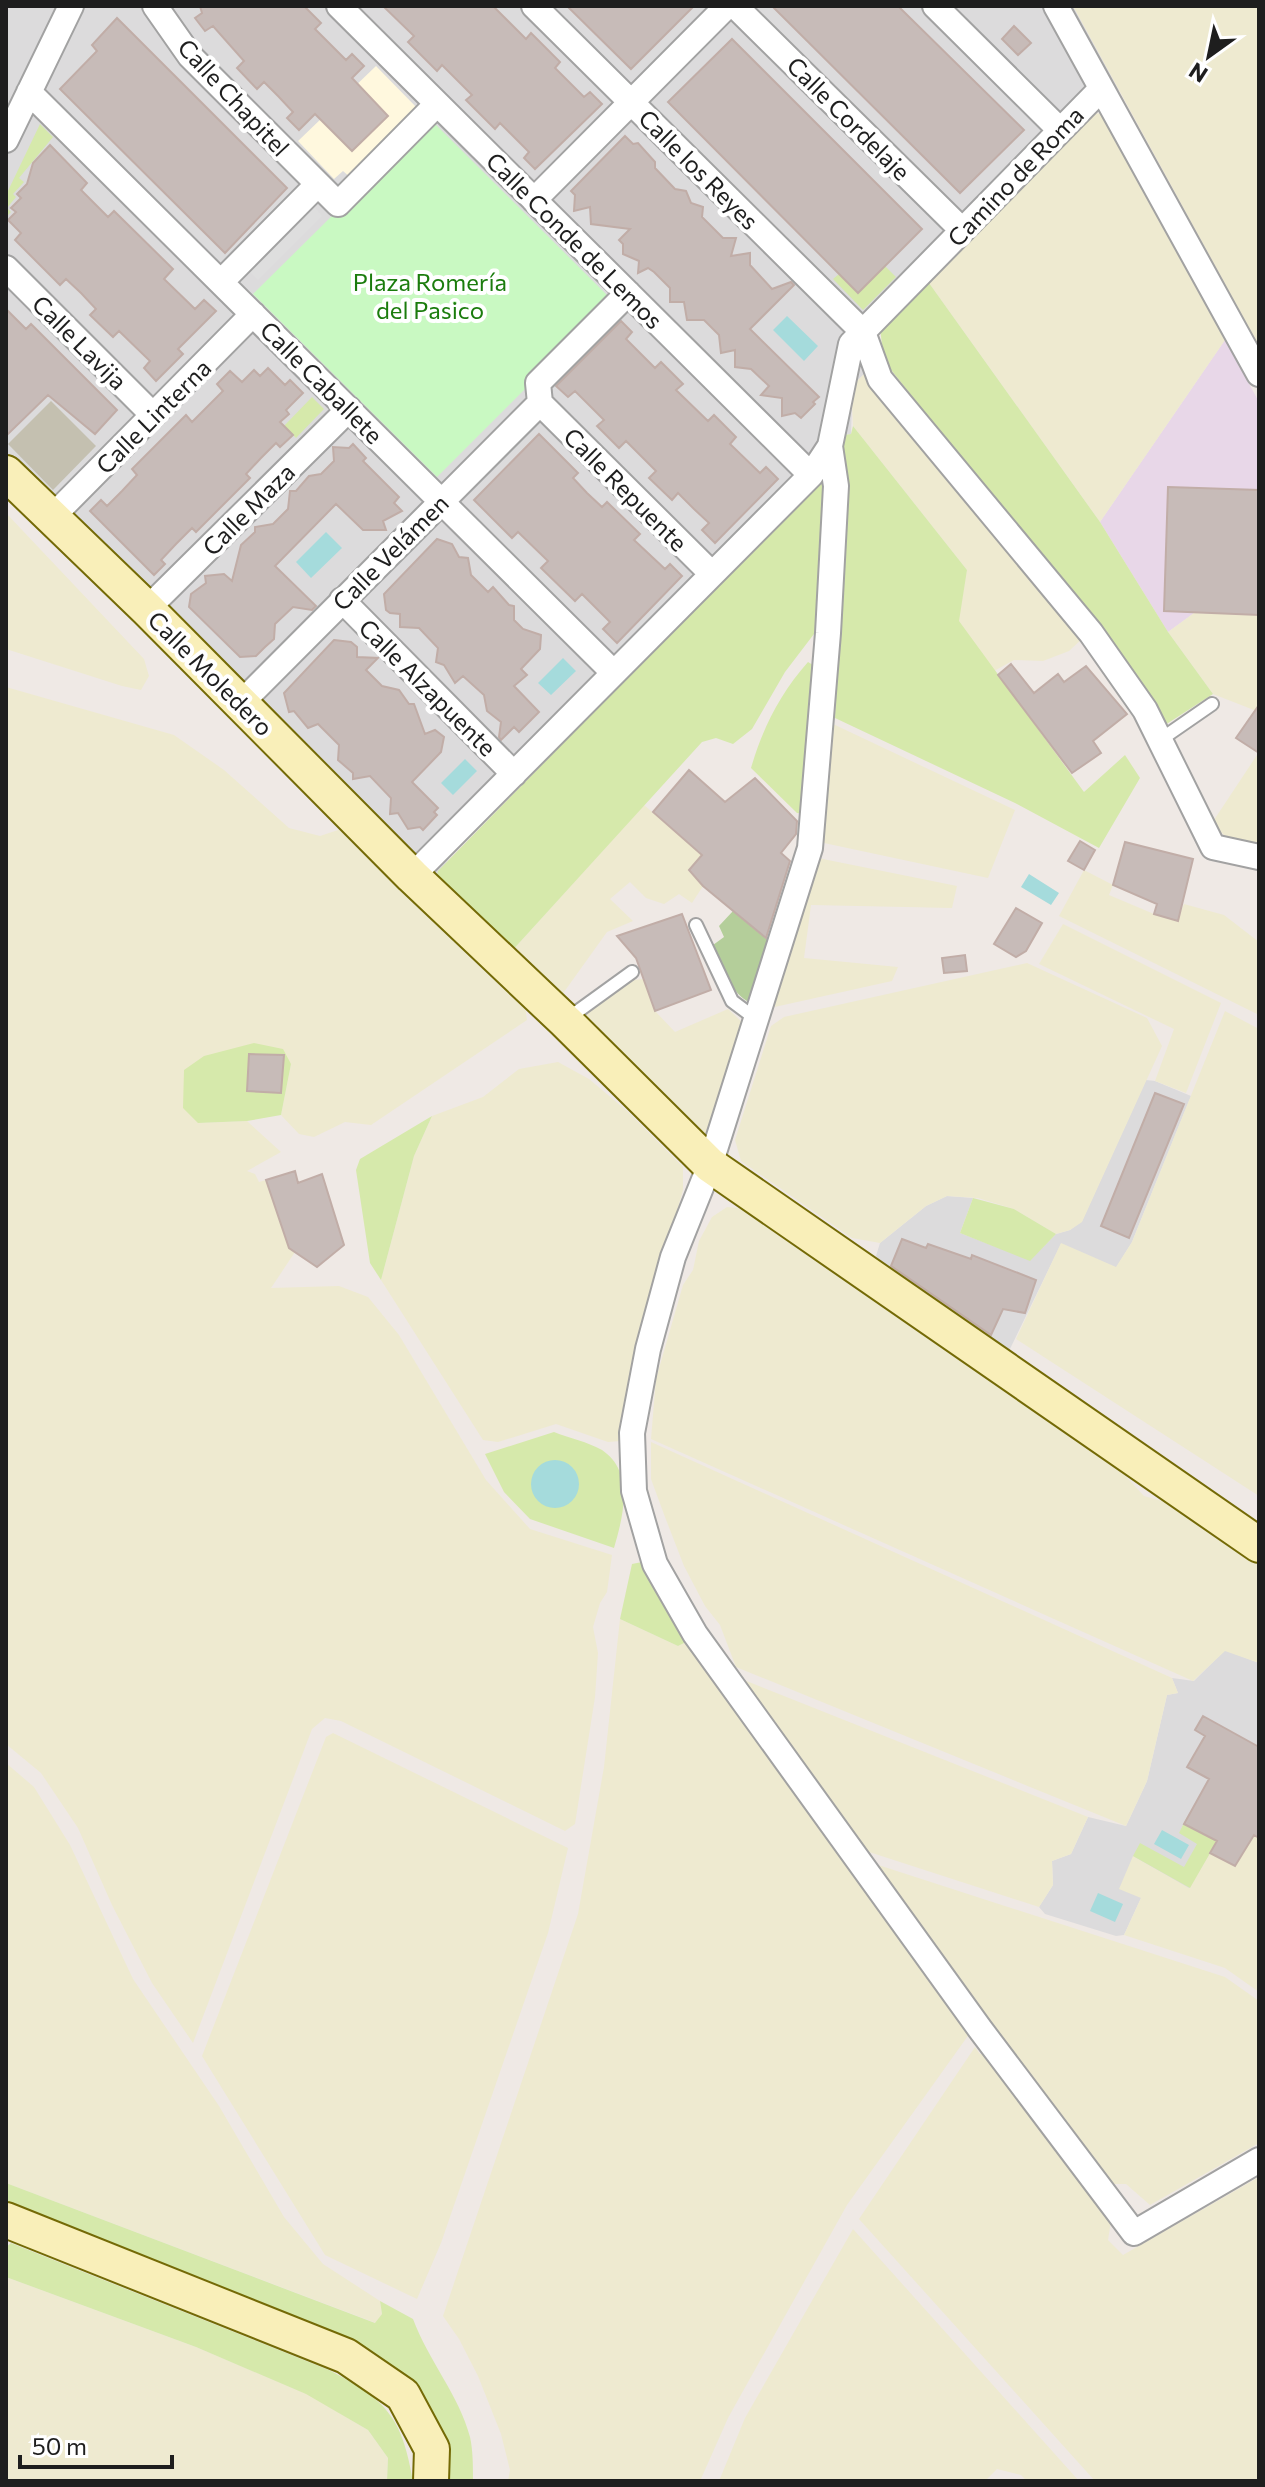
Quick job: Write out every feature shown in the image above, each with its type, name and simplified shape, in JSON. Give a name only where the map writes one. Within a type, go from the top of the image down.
[{"type":"main road","name":"Calle Moledero","points":[[6,473],[147,609],[412,876],[565,1021],[710,1165],[1259,1545]]},
{"type":"main road","points":[[6,2220],[346,2356],[403,2395],[432,2449],[431,2481]]},
{"type":"street","points":[[6,140],[71,6]]},
{"type":"street","name":"Calle Chapitel","points":[[155,6],[190,56],[318,184]]},
{"type":"street","name":"Calle Conde de Lemos","points":[[339,6],[811,475]]},
{"type":"street","name":"Calle los Reyes","points":[[534,6],[863,332]]},
{"type":"street","points":[[534,200],[727,6]]},
{"type":"street","name":"Calle Cordelaje","points":[[735,6],[962,230]]},
{"type":"street","points":[[935,6],[1060,130]]},
{"type":"street","name":"Camino de Roma","points":[[830,446],[851,344],[1101,89],[1056,6]]},
{"type":"street","points":[[1101,89],[1259,374]]},
{"type":"street","name":"Calle Caballete","points":[[29,92],[614,673]]},
{"type":"street","points":[[221,282],[318,184],[338,204],[437,104]]},
{"type":"street","name":"Calle Lavija","points":[[6,268],[153,415]]},
{"type":"street","points":[[540,403],[538,383],[628,293]]},
{"type":"street","name":"Calle Linterna","points":[[52,517],[253,314]]},
{"type":"street","points":[[863,332],[880,379],[1091,633],[1145,710],[1213,847],[1259,857]]},
{"type":"street","name":"Calle Velámen","points":[[241,703],[540,403]]},
{"type":"street","name":"Calle Repuente","points":[[540,403],[712,574]]},
{"type":"street","name":"Calle Maza","points":[[147,609],[349,409]]},
{"type":"street","points":[[412,876],[811,475],[830,446]]},
{"type":"street","points":[[830,446],[836,486],[828,633],[810,848],[710,1165],[673,1257],[648,1349],[632,1433],[634,1491],[655,1564],[695,1634],[980,2029],[1134,2233],[1259,2160]]},
{"type":"street","name":"Calle Alzapuente","points":[[342,600],[514,774]]},
{"type":"lane","points":[[1160,740],[1212,704]]},
{"type":"lane","points":[[696,925],[732,1001],[756,1019]]},
{"type":"lane","points":[[565,1021],[632,972]]},
{"type":"shaded area","points":[[6,6],[1073,6],[1119,90],[929,283],[880,328],[864,374],[857,381],[851,434],[844,435],[820,481],[449,858],[434,885],[6,487]]},
{"type":"shaded area","points":[[1073,6],[1259,6],[1259,346]]},
{"type":"shaded area","points":[[376,66],[421,112],[353,180],[343,171],[334,179],[298,141]]},
{"type":"shaded area","points":[[1093,113],[1103,114],[1225,340],[1100,522],[929,283]]},
{"type":"shaded area","points":[[312,204],[322,216],[258,280],[247,269]]},
{"type":"shaded area","points":[[1225,340],[1259,402],[1259,615],[1194,613],[1168,632],[1100,522]]},
{"type":"shaded area","points":[[864,374],[1083,638],[1069,651],[1043,661],[1014,660],[994,671],[958,621],[967,570],[853,426],[852,404],[857,381]]},
{"type":"shaded area","points":[[51,401],[96,446],[53,490],[8,444]]},
{"type":"shaded area","points":[[6,513],[144,659],[149,676],[141,690],[6,649]]},
{"type":"shaded area","points":[[1194,613],[1259,615],[1259,712],[1213,694],[1168,632]]},
{"type":"shaded area","points":[[6,687],[174,735],[224,770],[289,828],[320,836],[347,827],[525,1007],[527,1020],[371,1125],[345,1122],[314,1137],[299,1134],[281,1115],[291,1064],[199,1123],[247,1121],[281,1152],[247,1171],[255,1174],[259,1182],[266,1180],[289,1248],[295,1252],[271,1288],[339,1286],[368,1297],[399,1335],[486,1480],[530,1529],[612,1555],[607,1592],[600,1603],[593,1627],[598,1653],[595,1697],[575,1824],[565,1831],[341,1721],[325,1718],[312,1729],[193,2043],[152,1983],[112,1905],[78,1828],[41,1773],[6,1744]]},
{"type":"shaded area","points":[[833,724],[1015,810],[988,878],[824,843]]},
{"type":"shaded area","points":[[1259,752],[1259,844],[1225,836],[1212,823]]},
{"type":"shaded area","points":[[644,805],[702,855],[689,870],[703,886],[692,903],[679,894],[664,904],[646,898],[630,882],[610,899],[633,921],[607,932],[559,999],[510,953]]},
{"type":"shaded area","points":[[818,858],[957,886],[952,908],[811,905],[804,958],[898,967],[892,981],[770,1008]]},
{"type":"shaded area","points":[[1084,870],[1113,885],[1109,895],[1154,914],[1177,921],[1184,904],[1224,915],[1259,942],[1259,1015],[1059,916]]},
{"type":"shaded area","points":[[1063,924],[1221,1003],[1186,1093],[1155,1081],[1174,1029],[1039,964]]},
{"type":"shaded area","points":[[1027,963],[1147,1018],[1162,1046],[1082,1222],[1056,1234],[1014,1209],[978,1198],[947,1196],[926,1206],[880,1243],[852,1238],[741,1161],[735,1140],[771,1026],[784,1017]]},
{"type":"shaded area","points":[[644,979],[655,1011],[675,1032],[728,1009],[744,1024],[705,1140],[585,1028],[583,1013],[634,980]]},
{"type":"shaded area","points":[[1225,1011],[1259,1029],[1259,1496],[1016,1339],[1061,1243],[1116,1267],[1132,1242]]},
{"type":"shaded area","points":[[558,1062],[589,1079],[627,1111],[683,1167],[683,1190],[644,1327],[620,1441],[608,1442],[556,1424],[498,1442],[483,1440],[381,1280],[414,1156],[432,1116],[483,1097],[519,1069]]},
{"type":"shaded area","points":[[1146,1080],[1191,1096],[1132,1242],[1116,1268],[1061,1244],[1008,1353],[888,1273],[876,1256],[880,1243],[926,1206],[947,1196],[973,1198],[960,1233],[1030,1260],[1056,1234],[1070,1230],[1082,1221]]},
{"type":"shaded area","points":[[727,1207],[746,1209],[1119,1469],[1144,1496],[1169,1503],[1259,1562],[1259,1663],[1225,1651],[1193,1681],[651,1439],[656,1379],[683,1285],[693,1270],[699,1241],[712,1217]]},
{"type":"shaded area","points":[[651,1442],[1172,1678],[1178,1693],[1167,1695],[1147,1781],[1126,1826],[736,1667],[720,1625],[705,1606],[684,1566],[665,1517],[651,1479]]},
{"type":"shaded area","points":[[620,1619],[678,1646],[690,1640],[970,2033],[847,2205],[728,2418],[700,2481],[508,2481],[510,2470],[501,2434],[478,2376],[443,2316],[578,1914],[604,1767]]},
{"type":"shaded area","points":[[1225,1650],[1259,1663],[1259,1838],[1190,1888],[1141,1898],[1124,1935],[1116,1936],[1045,1914],[1039,1907],[1053,1885],[1052,1861],[1071,1854],[1088,1817],[1126,1826],[1147,1781],[1167,1695],[1178,1693],[1172,1678],[1194,1681]]},
{"type":"shaded area","points":[[739,1678],[1088,1817],[1071,1854],[1052,1861],[1053,1885],[1039,1907],[866,1851]]},
{"type":"shaded area","points":[[333,1733],[568,1848],[548,1933],[441,2243],[417,2299],[325,2255],[202,2056],[326,1737]]},
{"type":"shaded area","points":[[6,1763],[34,1787],[70,1845],[133,1979],[219,2106],[284,2217],[323,2264],[380,2301],[382,2314],[376,2323],[6,2183]]},
{"type":"shaded area","points":[[1254,1835],[1259,1838],[1259,1992],[1225,1968],[1124,1935],[1141,1898],[1119,1889],[1133,1856],[1189,1888],[1210,1853],[1235,1866]]},
{"type":"shaded area","points":[[869,1862],[1225,1977],[1259,2001],[1259,2143],[1150,2205],[1126,2184],[1112,2184]]},
{"type":"shaded area","points":[[975,2047],[980,2054],[989,2054],[1111,2221],[1108,2240],[1123,2255],[1259,2177],[1259,2481],[1095,2481],[859,2219]]},
{"type":"shaded area","points":[[853,2229],[1079,2481],[1027,2481],[1021,2475],[997,2469],[985,2481],[719,2481],[745,2418]]},
{"type":"shaded area","points":[[6,2277],[196,2347],[307,2394],[368,2430],[388,2458],[387,2481],[6,2481]]},
{"type":"green space","name":"Plaza Romería del Pasico","points":[[430,119],[613,301],[437,477],[253,294]]},
{"type":"green space","points":[[40,124],[53,137],[19,178],[24,182],[13,194],[16,197],[7,208],[11,212],[6,217],[6,195]]},
{"type":"green space","points":[[885,266],[896,277],[863,310],[833,279],[839,274],[858,293]]},
{"type":"green space","points":[[929,283],[1100,522],[1168,632],[1213,694],[1165,725],[1101,634],[884,361],[880,328]]},
{"type":"green space","points":[[312,397],[324,409],[296,438],[284,426]]},
{"type":"green space","points":[[853,426],[967,570],[959,621],[1084,792],[1125,755],[1140,778],[1099,848],[1015,803],[835,718],[844,435],[851,434]]},
{"type":"green space","points":[[820,481],[827,488],[817,630],[785,672],[752,729],[733,744],[716,738],[702,742],[510,953],[434,885],[438,871]]},
{"type":"green space","points":[[808,662],[818,668],[805,814],[797,813],[751,768],[774,712]]},
{"type":"green space","points":[[733,911],[771,943],[753,995],[747,1001],[731,983],[713,945],[724,937],[719,926]]},
{"type":"green space","points":[[254,1043],[283,1049],[291,1064],[281,1115],[247,1121],[198,1123],[183,1108],[184,1070],[204,1056]]},
{"type":"green space","points":[[432,1116],[414,1156],[381,1280],[370,1263],[356,1170],[360,1159]]},
{"type":"green space","points":[[973,1198],[1014,1209],[1056,1234],[1030,1261],[960,1233]]},
{"type":"green space","points":[[554,1432],[602,1450],[619,1470],[624,1496],[614,1548],[530,1519],[504,1492],[485,1454]]},
{"type":"green space","points":[[642,1562],[690,1640],[678,1646],[620,1619],[632,1564]]},
{"type":"green space","points":[[1187,1817],[1212,1831],[1209,1837],[1217,1841],[1190,1888],[1133,1856],[1140,1843],[1184,1867],[1197,1844],[1179,1833]]},
{"type":"green space","points":[[6,2183],[375,2323],[382,2314],[380,2301],[413,2319],[465,2422],[472,2447],[473,2481],[446,2481],[418,2395],[393,2367],[353,2347],[6,2205]]},
{"type":"green space","points":[[11,2243],[329,2370],[349,2381],[378,2401],[397,2425],[413,2481],[387,2481],[388,2458],[368,2430],[306,2394],[196,2347],[6,2277],[6,2247]]},
{"type":"water","points":[[787,316],[818,346],[804,361],[773,330]]},
{"type":"water","points":[[326,532],[342,548],[311,578],[296,562]]},
{"type":"water","points":[[563,658],[576,671],[551,695],[538,683]]},
{"type":"water","points":[[465,759],[477,771],[453,795],[441,783]]},
{"type":"water","points":[[1029,874],[1059,893],[1051,905],[1021,887]]},
{"type":"water","points":[[555,1460],[572,1467],[579,1484],[572,1501],[555,1508],[538,1501],[531,1484],[538,1467]]},
{"type":"water","points":[[1162,1830],[1189,1845],[1181,1859],[1154,1844]]},
{"type":"water","points":[[1098,1893],[1123,1904],[1115,1922],[1090,1911]]},
{"type":"building","points":[[200,6],[304,6],[321,23],[315,29],[346,60],[352,54],[364,66],[352,78],[388,116],[352,151],[315,114],[299,130],[287,118],[293,112],[264,82],[257,89],[237,68],[244,61],[213,26],[205,31],[195,18],[202,13]]},
{"type":"building","points":[[383,6],[493,6],[526,39],[531,33],[560,62],[555,68],[584,97],[590,92],[602,104],[535,169],[524,158],[529,152],[500,123],[495,129],[466,100],[472,95],[442,65],[437,71],[408,42],[414,36]]},
{"type":"building","points":[[567,6],[694,6],[631,69]]},
{"type":"building","points":[[772,6],[898,6],[1024,130],[960,193]]},
{"type":"building","points":[[117,18],[287,188],[225,253],[60,89],[97,51],[92,45]]},
{"type":"building","points":[[1014,26],[1031,43],[1018,55],[1002,39]]},
{"type":"building","points":[[732,39],[922,229],[858,293],[668,102]]},
{"type":"building","points":[[625,136],[633,144],[638,143],[655,162],[655,168],[675,189],[686,191],[691,203],[703,207],[702,217],[723,238],[736,238],[731,256],[750,253],[750,265],[772,289],[791,282],[794,285],[750,329],[819,397],[801,418],[795,413],[782,416],[782,398],[761,395],[769,386],[751,369],[735,367],[735,350],[721,353],[719,335],[704,320],[687,320],[684,302],[670,302],[670,288],[654,272],[648,268],[638,273],[639,261],[623,254],[623,244],[619,240],[630,229],[591,224],[590,207],[574,211],[575,195],[571,191]]},
{"type":"building","points":[[50,145],[87,183],[81,190],[108,217],[114,211],[173,269],[164,279],[195,309],[204,300],[216,311],[178,349],[183,354],[156,381],[144,368],[150,361],[119,331],[113,337],[90,315],[96,309],[81,293],[66,279],[60,285],[15,240],[21,233],[8,220],[16,212],[11,208],[21,198],[17,194],[27,184],[33,163]]},
{"type":"building","points":[[6,309],[26,329],[31,324],[117,410],[95,434],[48,395],[6,436]]},
{"type":"building","points":[[621,321],[632,332],[626,339],[655,368],[661,362],[683,384],[676,390],[708,421],[714,415],[736,437],[730,444],[760,473],[766,467],[778,479],[715,543],[702,530],[709,523],[678,493],[672,500],[649,478],[656,471],[626,441],[619,448],[597,426],[604,420],[575,391],[568,397],[556,386]]},
{"type":"building","points":[[268,368],[285,385],[290,380],[303,393],[286,410],[289,414],[280,422],[293,435],[280,447],[276,443],[261,458],[246,474],[250,478],[196,532],[192,528],[176,544],[161,560],[165,564],[154,575],[90,511],[101,500],[107,506],[137,475],[132,469],[186,415],[192,422],[223,391],[217,384],[230,371],[242,382],[254,370],[260,376]]},
{"type":"building","points":[[539,434],[578,473],[573,478],[587,493],[602,507],[607,502],[640,534],[634,540],[665,569],[670,564],[682,576],[617,643],[603,629],[610,622],[582,594],[575,601],[541,568],[548,561],[518,532],[512,538],[474,500]]},
{"type":"building","points":[[353,444],[366,458],[363,461],[399,497],[394,503],[402,511],[383,521],[386,530],[363,530],[336,504],[275,566],[316,606],[312,610],[293,607],[275,624],[274,639],[256,656],[240,657],[189,607],[191,594],[206,583],[205,576],[224,574],[232,581],[241,545],[255,532],[255,527],[273,524],[288,509],[290,491],[296,491],[309,476],[321,474],[334,461],[333,447],[349,448]]},
{"type":"building","points":[[1168,487],[1259,490],[1259,615],[1164,611]]},
{"type":"building","points":[[437,539],[452,544],[459,557],[468,558],[471,575],[488,592],[493,587],[509,605],[514,606],[514,620],[523,629],[541,635],[540,649],[521,669],[527,675],[514,686],[539,712],[519,732],[514,727],[501,740],[501,722],[487,711],[484,695],[463,676],[455,683],[444,665],[436,662],[438,648],[419,628],[400,627],[400,614],[386,610],[384,594]]},
{"type":"building","points":[[334,640],[351,642],[357,647],[357,657],[378,658],[366,670],[382,686],[399,690],[409,704],[414,704],[425,734],[435,730],[444,737],[441,752],[412,782],[438,808],[434,812],[437,815],[423,830],[420,827],[408,829],[398,813],[390,814],[391,798],[370,776],[353,779],[353,773],[338,760],[339,745],[318,724],[308,728],[294,711],[289,712],[284,693]]},
{"type":"building","points":[[1011,664],[1034,693],[1058,674],[1064,682],[1086,666],[1127,714],[1093,741],[1101,753],[1072,773],[998,675]]},
{"type":"building","points":[[1259,705],[1259,753],[1236,738]]},
{"type":"building","points":[[689,770],[725,802],[755,778],[797,821],[796,834],[781,853],[790,861],[766,938],[703,886],[689,870],[702,855],[653,812]]},
{"type":"building","points":[[1080,841],[1095,850],[1084,870],[1068,861]]},
{"type":"building","points":[[1125,842],[1193,859],[1178,921],[1154,914],[1157,904],[1113,885]]},
{"type":"building","points":[[1016,908],[1042,923],[1026,951],[1016,957],[994,944]]},
{"type":"building","points":[[682,914],[711,990],[655,1011],[636,958],[617,936]]},
{"type":"building","points":[[965,955],[967,971],[944,973],[942,958]]},
{"type":"building","points":[[249,1054],[284,1055],[281,1093],[247,1091]]},
{"type":"building","points":[[1155,1093],[1184,1104],[1129,1238],[1101,1226]]},
{"type":"building","points":[[295,1171],[298,1183],[322,1174],[344,1245],[317,1267],[289,1248],[266,1180]]},
{"type":"building","points":[[902,1239],[926,1248],[928,1244],[971,1259],[972,1255],[1036,1280],[1025,1313],[1003,1309],[991,1335],[891,1266]]},
{"type":"building","points":[[1203,1716],[1259,1747],[1259,1838],[1254,1835],[1235,1866],[1210,1853],[1217,1841],[1184,1824],[1209,1779],[1187,1767],[1205,1736],[1195,1730]]}]
